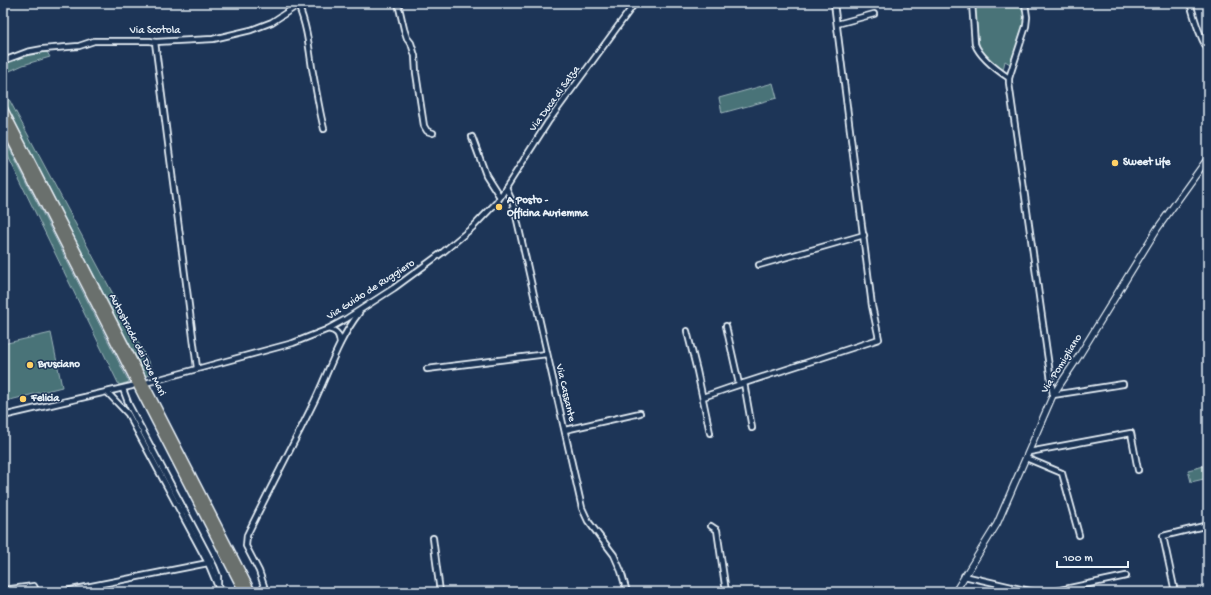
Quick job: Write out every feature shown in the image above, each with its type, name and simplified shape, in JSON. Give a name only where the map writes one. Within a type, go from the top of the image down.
[{"type":"highway","name":"Autostrada dei Due Mari","points":[[3,109],[251,592]]},
{"type":"highway","name":"Autostrada dei Due Mari","points":[[3,123],[244,592]]},
{"type":"street","points":[[398,3],[404,29],[407,38],[411,43],[415,56],[424,126],[427,131],[433,133]]},
{"type":"street","name":"Via Duca di Salza","points":[[492,206],[506,188],[548,122],[635,3]]},
{"type":"street","points":[[703,397],[879,339],[872,306],[834,3]]},
{"type":"street","points":[[972,3],[975,44],[980,52],[999,72],[1008,78]]},
{"type":"street","points":[[1025,3],[1027,17],[1026,26],[1008,78],[1053,395],[1123,384]]},
{"type":"street","points":[[1190,3],[1197,27],[1208,50]]},
{"type":"street","points":[[299,4],[309,43],[324,129]]},
{"type":"street","name":"Via Scotola","points":[[3,61],[27,52],[78,46],[94,40],[150,40],[155,42],[213,39],[251,30],[272,22],[299,4]]},
{"type":"street","points":[[837,24],[874,14]]},
{"type":"street","points":[[155,42],[197,368]]},
{"type":"street","points":[[472,136],[486,175],[500,197]]},
{"type":"street","name":"Via Pomigliano","points":[[955,592],[997,524],[1053,395],[1077,359],[1157,229],[1208,158]]},
{"type":"street","name":"Via Cassante","points":[[506,188],[515,211],[582,508],[588,521],[614,554],[627,592]]},
{"type":"street","name":"Via Guido de Ruggiero","points":[[149,382],[197,368],[293,344],[328,329],[394,288],[443,252],[473,227],[492,206]]},
{"type":"street","points":[[759,265],[864,235]]},
{"type":"street","points":[[266,592],[259,571],[248,550],[246,541],[247,535],[315,399],[340,343],[360,310]]},
{"type":"street","points":[[726,326],[752,428]]},
{"type":"street","points":[[328,329],[338,334],[340,343]]},
{"type":"street","points":[[687,331],[710,433]]},
{"type":"street","points":[[427,369],[547,354]]},
{"type":"street","points":[[3,416],[108,393],[132,386]]},
{"type":"street","points":[[122,389],[214,566],[218,576],[218,590]]},
{"type":"street","points":[[108,393],[128,414],[208,563],[218,590]]},
{"type":"street","points":[[565,430],[640,413]]},
{"type":"street","points":[[1029,452],[1131,433],[1138,470]]},
{"type":"street","points":[[1026,458],[1062,473],[1079,535]]},
{"type":"street","points":[[1175,592],[1163,536],[1208,525]]},
{"type":"street","points":[[712,526],[717,530],[726,592]]},
{"type":"street","points":[[434,538],[440,592]]},
{"type":"street","points":[[60,592],[208,563]]},
{"type":"street","points":[[964,576],[1034,592]]},
{"type":"street","points":[[1051,592],[1126,576]]},
{"type":"street","points":[[3,590],[34,586],[36,592]]},
{"type":"street","points":[[218,590],[228,592]]},
{"type":"green space","points":[[974,3],[1023,3],[1025,18],[1024,24],[1010,64],[1005,61],[1003,70],[1000,69],[981,50],[979,45]]},
{"type":"green space","points":[[47,52],[50,57],[23,65],[3,74],[3,64],[26,55]]},
{"type":"green space","points":[[773,83],[777,98],[722,113],[719,98]]},
{"type":"green space","points":[[3,88],[154,373],[146,376],[3,99]]},
{"type":"green space","points":[[3,136],[129,382],[119,385],[3,146]]},
{"type":"green space","name":"Brusciano","points":[[51,333],[62,387],[6,401],[6,399],[3,400],[3,344]]},
{"type":"green space","points":[[1208,465],[1208,478],[1191,482],[1188,470]]},
{"type":"place","name":"Sweet Life","points":[[1115,163]]},
{"type":"place","name":"A Posto - Officina Auriemma","points":[[499,207]]},
{"type":"place","name":"Brusciano","points":[[30,365]]},
{"type":"place","name":"Felicia","points":[[23,399]]}]
